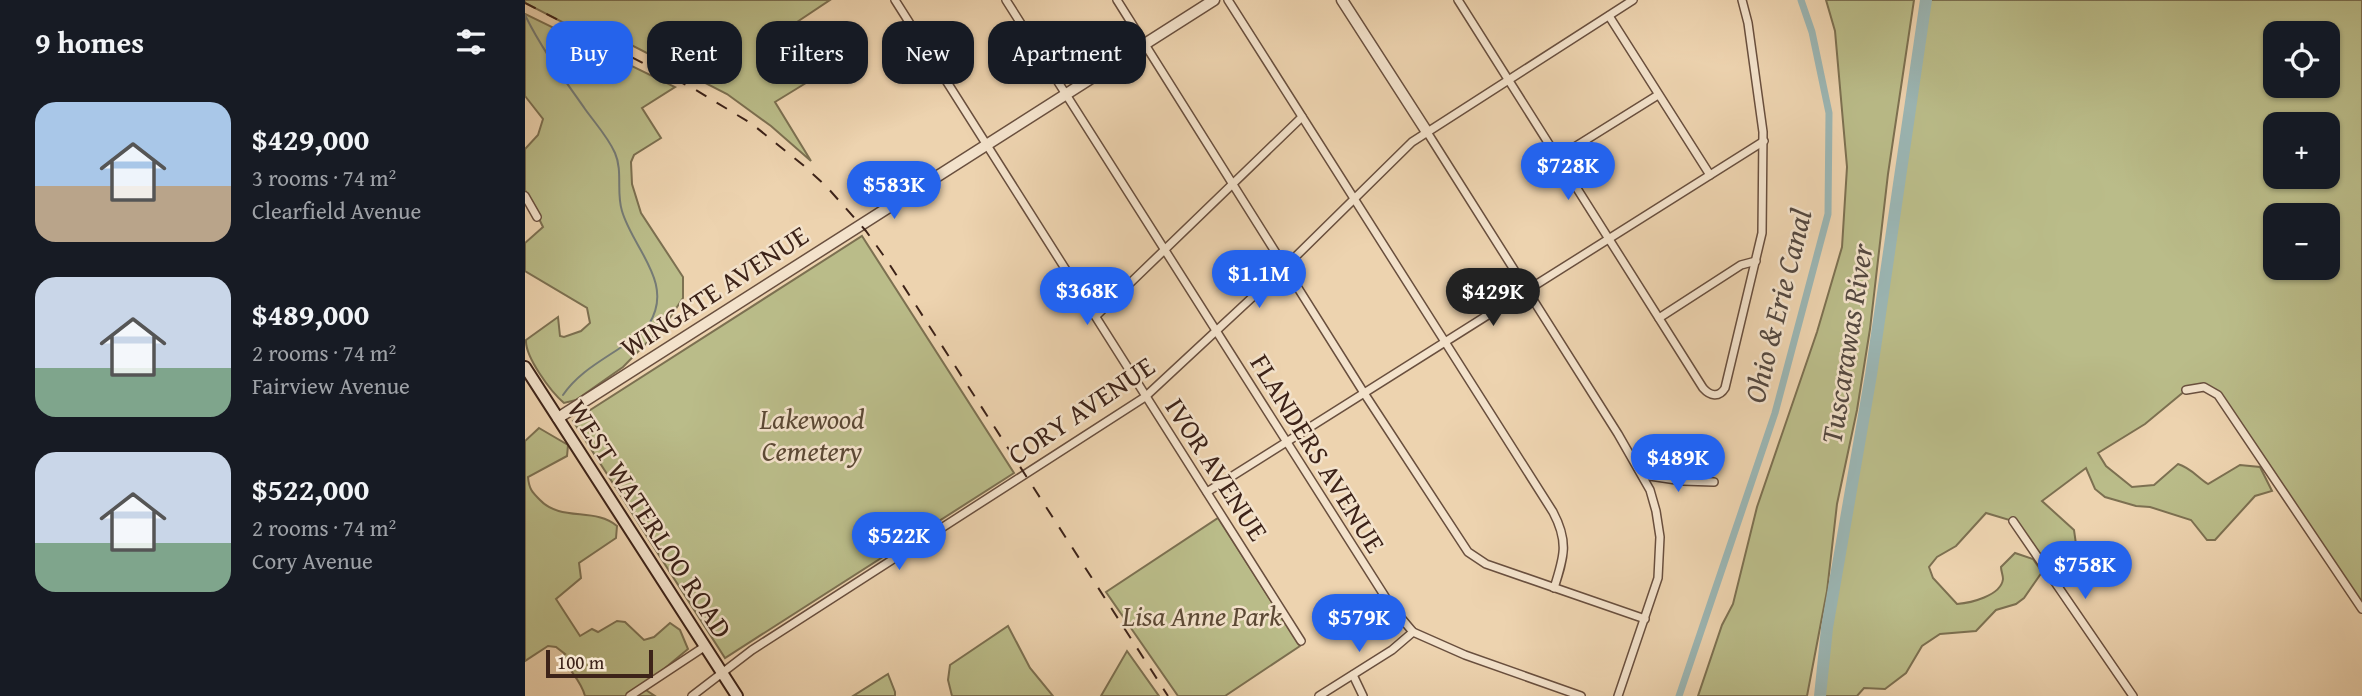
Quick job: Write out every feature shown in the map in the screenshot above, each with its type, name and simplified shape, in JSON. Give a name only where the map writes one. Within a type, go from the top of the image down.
[{"type":"main road","name":"WEST WATERLOO ROAD","points":[[525,368],[737,696]]},
{"type":"street","name":"IVOR AVENUE","points":[[895,0],[1301,641]]},
{"type":"street","name":"FLANDERS AVENUE","points":[[1006,0],[1384,597],[1413,632],[1465,655],[1581,696]]},
{"type":"street","points":[[1117,0],[1130,21]]},
{"type":"street","name":"WINGATE AVENUE","points":[[1146,43],[1214,0]]},
{"type":"street","points":[[1228,0],[1560,526],[1564,538],[1563,557],[1554,588]]},
{"type":"street","points":[[1342,0],[1643,475],[1656,511],[1661,553],[1654,593],[1618,696]]},
{"type":"street","points":[[1458,0],[1703,388],[1714,396],[1725,388],[1762,233],[1764,141],[1748,23],[1742,0]]},
{"type":"street","name":"CORY AVENUE","points":[[692,696],[793,623],[1145,397],[1412,142],[1633,0]]},
{"type":"street","points":[[1609,16],[1710,175]]},
{"type":"street","points":[[1146,46],[1364,393],[1468,552],[1486,564],[1645,619]]},
{"type":"street","name":"WINGATE AVENUE","points":[[558,418],[1082,84]]},
{"type":"street","points":[[1557,158],[1658,95]]},
{"type":"street","points":[[1096,316],[1302,117]]},
{"type":"street","points":[[1207,492],[1764,141]]},
{"type":"street","points":[[525,196],[537,218]]},
{"type":"street","points":[[1659,318],[1741,265],[1756,261]]},
{"type":"street","points":[[2186,390],[2204,387],[2218,395],[2362,609]]},
{"type":"street","points":[[1643,475],[1714,482]]},
{"type":"street","points":[[2013,521],[2133,696]]},
{"type":"street","points":[[1319,696],[1392,650],[1413,632]]},
{"type":"street","points":[[631,696],[704,647]]},
{"type":"street","points":[[1353,674],[1363,696]]},
{"type":"green space","points":[[525,0],[830,0],[798,21],[756,21],[756,84],[804,84],[775,102],[811,161],[771,126],[727,94],[708,84],[742,84],[742,21],[647,21],[647,53],[633,46],[633,21],[560,21],[525,3]]},
{"type":"green space","points":[[1826,0],[1914,0],[1888,174],[1870,329],[1857,410],[1837,504],[1827,591],[1807,696],[1698,696],[1722,625],[1733,604],[1757,507],[1817,332],[1842,247],[1847,167],[1835,31]]},
{"type":"green space","points":[[1926,0],[2362,0],[2362,609],[2212,391],[2186,390],[2145,424],[2098,453],[2106,466],[2132,487],[2154,485],[2178,464],[2208,484],[2240,465],[2260,467],[2272,491],[2255,496],[2215,540],[2207,540],[2191,520],[2105,497],[2095,489],[2086,468],[2042,501],[2074,530],[2076,544],[2053,579],[2013,521],[1986,513],[1956,546],[1937,557],[1929,567],[1933,578],[1957,604],[1977,600],[1997,590],[2003,579],[2001,567],[2015,553],[2033,559],[2042,572],[2024,598],[2016,604],[1996,610],[1976,631],[1940,634],[1922,646],[1906,673],[1885,689],[1864,688],[1857,696],[1821,696]]},
{"type":"green space","points":[[525,14],[546,24],[546,84],[633,84],[633,67],[647,73],[647,84],[669,84],[675,87],[642,108],[661,138],[634,155],[631,162],[632,184],[641,213],[683,277],[683,298],[667,322],[623,367],[576,400],[564,403],[534,365],[526,340],[558,317],[560,336],[564,337],[581,331],[590,323],[587,308],[525,271],[525,243],[543,227],[525,190],[525,149],[538,135],[543,119],[525,96]]},
{"type":"green space","name":"Lakewood Cemetery","points":[[862,236],[1014,473],[725,658],[573,421]]},
{"type":"green space","points":[[539,428],[568,445],[567,456],[528,477],[533,492],[548,507],[599,517],[617,526],[616,538],[579,563],[581,578],[556,599],[580,636],[592,629],[598,632],[617,621],[625,622],[644,640],[654,637],[670,623],[680,630],[688,649],[647,683],[646,690],[655,696],[585,696],[562,656],[565,654],[556,647],[548,646],[525,661],[525,441]]},
{"type":"green space","name":"Lisa Anne Park","points":[[1218,518],[1300,646],[1225,696],[1178,696],[1106,592]]},
{"type":"green space","points":[[1008,626],[1030,668],[1053,696],[952,696],[948,680],[950,665]]},
{"type":"green space","points":[[1127,651],[1159,696],[1101,696]]},
{"type":"green space","points":[[888,674],[895,696],[853,696]]},
{"type":"waterway","name":"Ohio & Erie Canal","points":[[1679,696],[1775,413],[1828,214],[1829,113],[1812,32],[1801,0]]},
{"type":"waterway","name":"Tuscarawas River","points":[[1820,696],[1827,628],[1871,375],[1926,0]]},
{"type":"waterway","points":[[525,15],[553,63],[615,153],[619,167],[622,211],[655,280],[657,294],[656,309],[643,331],[596,363],[563,395]]},
{"type":"railway","points":[[525,3],[696,90],[752,124],[826,186],[866,231],[886,259],[1168,696]]}]
